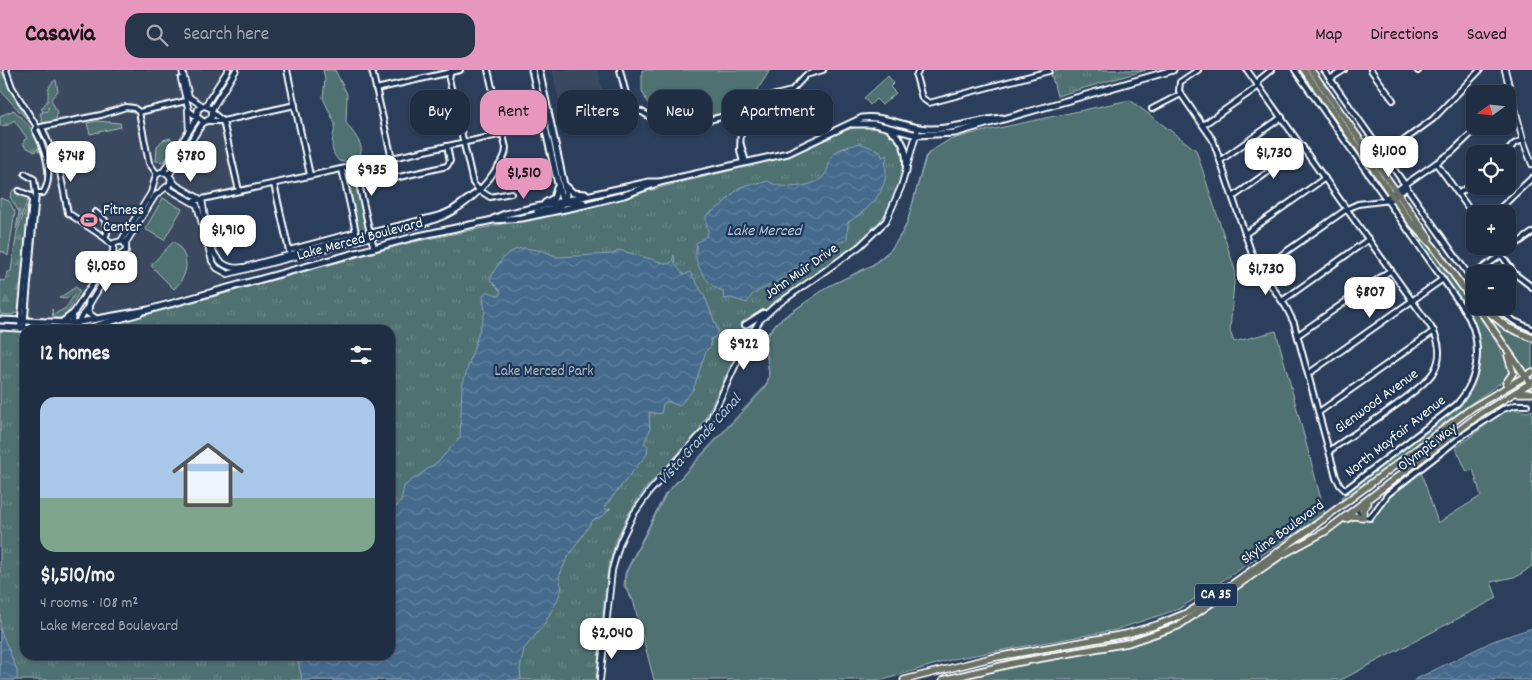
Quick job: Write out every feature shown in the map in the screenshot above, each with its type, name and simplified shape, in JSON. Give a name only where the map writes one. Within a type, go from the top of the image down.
[{"type":"main road","points":[[532,70],[557,180],[565,202]]},
{"type":"main road","points":[[539,70],[567,188],[573,193],[596,194]]},
{"type":"main road","name":"Lake Merced Boulevard","points":[[851,124],[869,124],[917,131],[955,133],[1002,118],[1101,93],[1173,70]]},
{"type":"main road","points":[[1304,70],[1466,292]]},
{"type":"main road","points":[[1311,70],[1395,194]]},
{"type":"main road","name":"Lake Merced Boulevard","points":[[83,325],[148,310],[374,248],[524,211],[791,152],[851,124],[869,118],[917,131]]},
{"type":"main road","points":[[884,127],[896,135],[903,144],[907,159],[906,172]]},
{"type":"main road","points":[[564,178],[565,202]]},
{"type":"main road","points":[[524,211],[554,198],[557,193],[557,180]]},
{"type":"main road","name":"Lake Merced Boulevard","points":[[493,220],[576,207],[652,186],[660,182]]},
{"type":"main road","points":[[513,218],[559,207],[565,202],[579,203],[652,186]]},
{"type":"main road","points":[[89,302],[89,314],[92,318],[99,320]]},
{"type":"main road","name":"Lake Merced Boulevard","points":[[81,325],[148,310]]},
{"type":"main road","points":[[60,324],[74,313]]},
{"type":"main road","points":[[1484,315],[1531,383]]},
{"type":"main road","points":[[1492,315],[1506,327],[1532,338]]},
{"type":"main road","name":"Lake Merced Boulevard","points":[[0,320],[23,325],[65,325]]},
{"type":"main road","name":"Lake Merced Boulevard","points":[[0,327],[20,325]]},
{"type":"main road","points":[[1489,396],[1509,381],[1513,373],[1511,363],[1499,338]]},
{"type":"main road","name":"Skyline Boulevard","points":[[904,680],[980,660],[1120,636],[1157,626],[1206,602],[1325,518],[1489,396],[1532,372]]},
{"type":"main road","name":"Skyline Boulevard","points":[[943,680],[1025,661],[1128,643],[1164,633],[1191,619],[1274,561],[1334,526],[1495,404],[1531,383]]},
{"type":"main road","points":[[1495,404],[1521,392],[1532,392]]},
{"type":"main road","points":[[1356,509],[1356,498],[1375,481]]},
{"type":"main road","points":[[1334,526],[1351,516],[1363,517],[1363,509],[1374,495]]},
{"type":"main road","points":[[1325,518],[1345,506],[1352,506],[1356,509]]},
{"type":"street","points":[[6,70],[12,87],[37,127]]},
{"type":"street","points":[[181,70],[186,101],[191,114],[206,121],[224,121],[295,106]]},
{"type":"street","points":[[181,70],[189,97],[224,121],[240,192]]},
{"type":"street","points":[[156,174],[163,172],[198,117],[197,111],[204,106],[228,70]]},
{"type":"street","points":[[123,242],[154,196],[165,188],[236,70]]},
{"type":"street","points":[[287,70],[310,175]]},
{"type":"street","points":[[372,70],[392,159]]},
{"type":"street","points":[[376,89],[460,70]]},
{"type":"street","points":[[488,70],[493,90]]},
{"type":"street","points":[[620,70],[629,106],[632,110],[642,112],[654,120],[700,122],[722,117]]},
{"type":"street","points":[[792,90],[811,70]]},
{"type":"street","points":[[806,75],[823,70]]},
{"type":"street","points":[[1031,70],[1033,76]]},
{"type":"street","points":[[1198,70],[1180,82],[1178,86],[1181,94],[1213,140],[1245,234],[1260,270],[1292,318],[1329,451]]},
{"type":"street","name":"Glenwood Avenue","points":[[1247,70],[1434,331],[1439,344],[1439,355],[1430,378],[1329,451]]},
{"type":"street","points":[[1203,125],[1256,88],[1260,79],[1271,70]]},
{"type":"street","name":"North Mayfair Avenue","points":[[1295,70],[1467,314],[1474,328],[1477,361],[1471,382],[1460,400],[1446,414],[1345,490],[1338,481],[1329,451]]},
{"type":"street","points":[[1324,70],[1466,271]]},
{"type":"street","points":[[1330,79],[1344,70]]},
{"type":"street","points":[[1371,70],[1394,100]]},
{"type":"street","points":[[1384,155],[1433,119],[1480,70]]},
{"type":"street","points":[[1505,70],[1508,85]]},
{"type":"street","points":[[450,71],[449,79],[471,178],[479,190],[490,197],[511,193]]},
{"type":"street","points":[[918,71],[916,78],[922,98],[929,103],[1049,71]]},
{"type":"street","points":[[1152,109],[1181,94]]},
{"type":"street","points":[[139,112],[186,101]]},
{"type":"street","points":[[37,127],[101,115],[126,107],[134,108],[139,112],[149,163],[156,174],[152,193],[123,242],[126,251],[119,256],[75,325]]},
{"type":"street","points":[[188,107],[189,131]]},
{"type":"street","points":[[1221,160],[1282,117]]},
{"type":"street","points":[[1516,117],[1532,164]]},
{"type":"street","points":[[36,193],[45,192],[48,178],[44,149],[34,130],[37,127]]},
{"type":"street","points":[[42,127],[59,171],[68,213],[105,238],[112,245],[113,252],[74,313],[74,325]]},
{"type":"street","name":"John Muir Drive","points":[[600,680],[610,581],[622,536],[646,495],[703,434],[755,327],[770,310],[851,253],[878,230],[894,207],[917,131]]},
{"type":"street","points":[[193,201],[499,135]]},
{"type":"street","points":[[232,271],[290,253],[448,216],[472,199],[506,154],[503,135]]},
{"type":"street","points":[[741,135],[744,163]]},
{"type":"street","points":[[1260,270],[1347,209],[1358,204],[1386,200],[1456,148],[1469,135]]},
{"type":"street","points":[[1513,145],[1523,140]]},
{"type":"street","points":[[372,163],[376,177],[382,181],[447,166],[450,161],[447,146]]},
{"type":"street","points":[[1233,197],[1303,147]]},
{"type":"street","points":[[1436,163],[1466,205]]},
{"type":"street","points":[[355,166],[374,248]]},
{"type":"street","points":[[342,169],[360,252]]},
{"type":"street","points":[[163,172],[176,185],[202,200],[213,256]]},
{"type":"street","points":[[23,325],[36,193],[34,179],[25,174]]},
{"type":"street","points":[[1245,234],[1325,178]]},
{"type":"street","points":[[1504,205],[1532,178]]},
{"type":"street","points":[[154,182],[157,187],[165,188],[193,201],[200,211],[213,256],[220,264],[232,271],[357,236]]},
{"type":"street","points":[[274,184],[290,253]]},
{"type":"street","points":[[1458,194],[1466,188]]},
{"type":"street","points":[[19,191],[31,196],[32,201],[23,325]]},
{"type":"street","points":[[94,212],[104,220],[107,233],[105,238]]},
{"type":"street","points":[[1516,245],[1532,234]]},
{"type":"street","points":[[1282,301],[1369,240]]},
{"type":"street","points":[[112,245],[116,241],[123,242]]},
{"type":"street","points":[[113,252],[119,256]]},
{"type":"street","points":[[1487,265],[1502,255],[1515,274],[1532,287]]},
{"type":"street","points":[[1298,336],[1391,270]]},
{"type":"street","points":[[1308,374],[1443,279]]},
{"type":"street","points":[[745,326],[770,310]]},
{"type":"street","points":[[1506,315],[1532,329]]},
{"type":"street","points":[[1318,412],[1434,331]]},
{"type":"street","points":[[736,344],[739,359]]},
{"type":"street","points":[[1531,383],[1532,392]]},
{"type":"street","name":"Olympic Way","points":[[1363,517],[1370,518],[1388,494],[1462,436],[1503,409],[1516,405],[1527,405]]},
{"type":"street","points":[[1356,509],[1363,517]]},
{"type":"shaded area","points":[[0,70],[227,70],[208,101],[217,107],[235,188],[206,196],[201,194],[195,205],[210,262],[219,273],[233,277],[225,283],[99,316],[58,321],[0,316]]},
{"type":"shaded area","points":[[552,70],[598,70],[602,90],[557,90],[557,92]]},
{"type":"green space","points":[[0,70],[34,125],[33,126],[0,90]]},
{"type":"green space","points":[[323,70],[335,70],[347,94],[346,122],[360,143],[361,148],[357,158],[350,163],[339,161],[333,152],[332,143],[335,124],[323,98],[325,79]]},
{"type":"green space","points":[[642,70],[770,70],[758,90],[722,90],[722,114],[712,116],[712,90],[648,90],[648,104],[642,91]]},
{"type":"green space","points":[[1050,70],[1146,70],[1057,96]]},
{"type":"green space","points":[[888,76],[894,83],[890,87],[896,93],[882,105],[876,99],[870,105],[864,98]]},
{"type":"green space","points":[[56,80],[58,91],[51,99],[57,112],[56,120],[43,125],[40,113],[43,113],[42,110],[46,112],[49,107],[41,109],[48,100],[50,86]]},
{"type":"green space","points":[[1130,100],[1196,150],[1235,270],[1230,331],[1234,342],[1276,331],[1325,514],[1179,609],[1115,630],[953,659],[883,680],[654,680],[633,600],[625,586],[626,573],[666,494],[765,388],[769,377],[766,343],[770,331],[778,322],[829,286],[872,266],[891,250],[906,226],[926,157],[931,151],[949,140],[971,134]]},
{"type":"green space","points":[[14,110],[30,127],[42,151],[38,152],[38,148],[35,152],[24,146],[24,140],[27,138],[14,120],[8,125],[0,126],[0,116]]},
{"type":"green space","points":[[96,121],[120,123],[121,127],[90,134],[87,123]]},
{"type":"green space","name":"Lake Merced Park","points":[[869,125],[882,129],[897,141],[900,147],[903,161],[899,186],[889,208],[874,228],[855,246],[771,304],[749,329],[699,431],[646,488],[629,513],[616,540],[608,569],[596,680],[0,680],[0,329],[20,331],[20,660],[395,660],[395,325],[109,325],[409,243],[561,212],[781,158],[846,130]]},
{"type":"green space","points":[[171,138],[175,145],[164,162],[156,161],[157,146],[163,140]]},
{"type":"green space","points":[[348,172],[355,174],[367,228],[362,234],[358,232],[345,177]]},
{"type":"green space","points":[[13,190],[24,194],[28,199],[16,229],[19,212],[10,197]]},
{"type":"green space","points":[[0,198],[9,201],[15,212],[8,256],[2,251],[0,254]]},
{"type":"green space","points":[[163,198],[182,209],[164,240],[145,229]]},
{"type":"green space","points":[[29,202],[20,312],[11,315],[0,314],[0,280],[5,281],[7,273],[11,271],[17,231]]},
{"type":"green space","points":[[1393,204],[1396,204],[1461,290],[1466,298],[1466,307]]},
{"type":"green space","points":[[174,241],[183,253],[186,265],[183,277],[174,289],[152,267],[152,264]]},
{"type":"green space","points":[[76,287],[80,291],[67,314],[61,318],[53,318],[52,309],[53,315],[66,308],[74,295],[66,299],[59,298]]},
{"type":"green space","points":[[1470,315],[1478,315],[1495,341],[1506,361],[1510,376],[1441,425],[1342,502],[1341,497],[1457,408],[1472,386],[1479,363],[1478,337]]},
{"type":"green space","points":[[1484,315],[1489,315],[1532,339],[1532,369],[1526,371]]},
{"type":"green space","points":[[1512,409],[1527,412],[1532,410],[1532,566],[1518,576],[1491,582],[1497,598],[1341,680],[954,680],[1026,663],[1088,653],[1171,630],[1280,556],[1351,516],[1368,519],[1380,503],[1402,481],[1404,487],[1421,472],[1438,523],[1481,496],[1473,469],[1467,472],[1456,448],[1504,411]]},
{"type":"water","name":"Lake Merced","points":[[859,143],[880,151],[882,157],[888,155],[886,174],[882,189],[873,203],[848,222],[847,240],[825,247],[807,259],[799,268],[793,269],[784,277],[752,295],[747,303],[731,298],[724,299],[723,291],[706,278],[696,259],[696,243],[708,234],[706,216],[722,205],[739,188],[748,184],[768,181],[788,187],[812,184],[823,177],[832,156],[837,151]]},
{"type":"water","points":[[524,248],[544,251],[557,257],[613,254],[619,250],[668,264],[672,262],[674,255],[675,264],[684,275],[690,272],[704,295],[718,330],[717,336],[710,339],[711,346],[706,351],[693,390],[679,406],[667,401],[663,404],[661,414],[649,412],[650,430],[644,443],[648,446],[647,454],[604,507],[607,510],[611,508],[603,516],[593,520],[566,560],[559,577],[562,588],[557,601],[543,626],[524,649],[520,669],[521,680],[302,680],[298,660],[395,660],[395,508],[401,502],[404,486],[440,460],[460,437],[462,386],[485,312],[483,296],[487,291],[499,296],[501,291],[490,280],[502,259],[517,249]]},
{"type":"water","points":[[1532,628],[1532,680],[1414,680],[1493,641]]},
{"type":"water","points":[[0,629],[17,670],[17,680],[0,680]]},
{"type":"waterway","name":"Vista Grande Canal","points":[[632,600],[624,586],[625,573],[665,494],[767,384],[769,373],[765,343],[769,331],[778,321],[829,286],[872,265],[891,249],[900,237],[908,220],[925,157],[930,151]]},
{"type":"place","name":"Fitness Center","points":[[89,220]]}]
